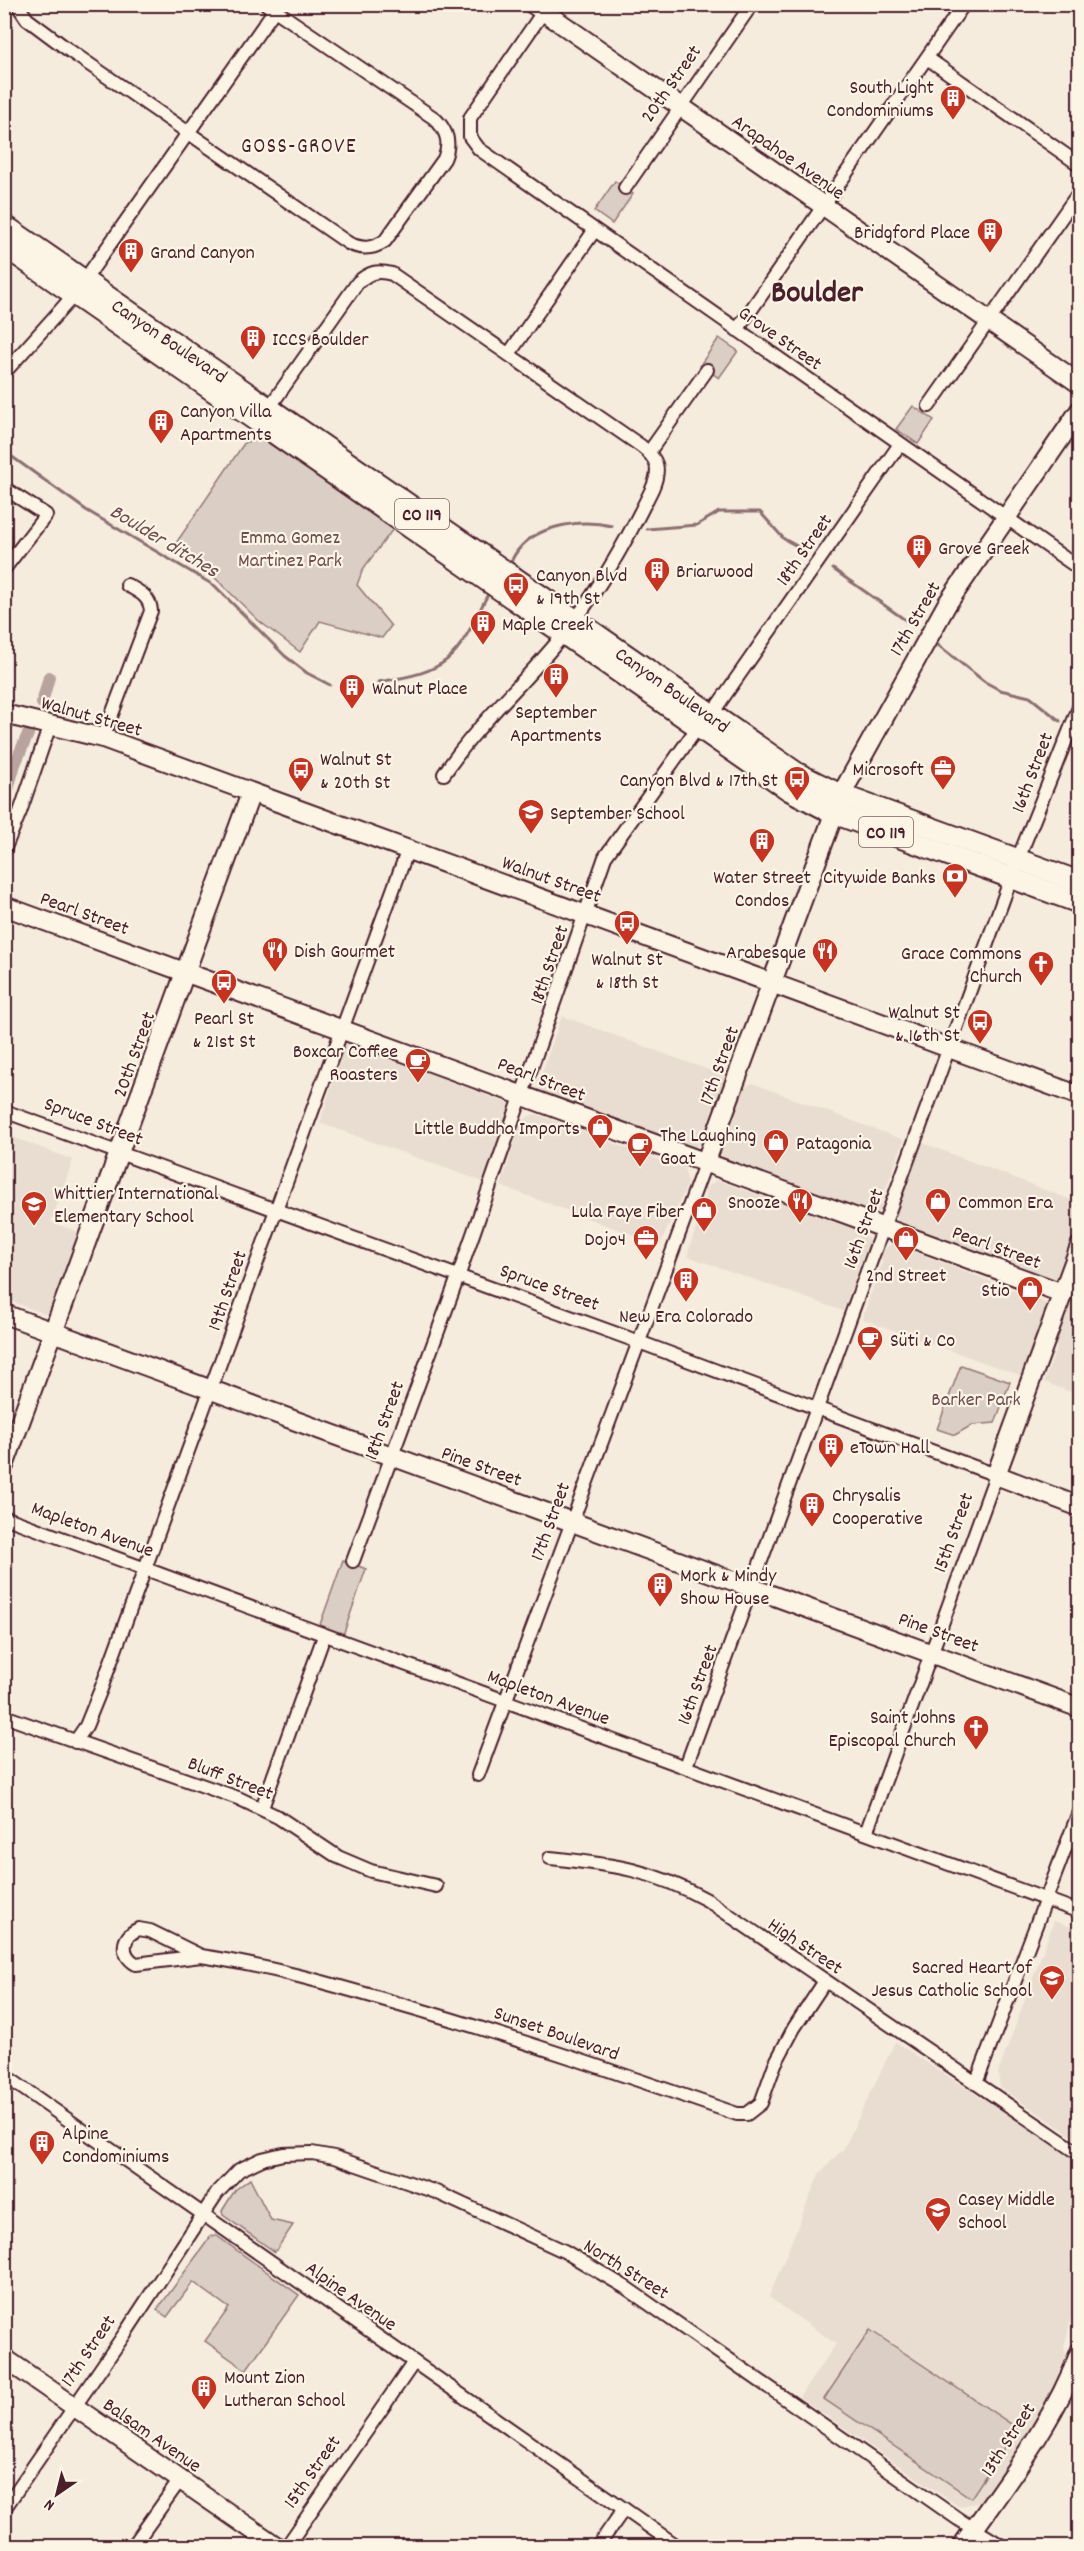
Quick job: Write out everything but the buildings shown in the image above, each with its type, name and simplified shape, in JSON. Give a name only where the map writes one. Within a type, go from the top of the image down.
[{"type":"main road","name":"Canyon Boulevard","points":[[4,225],[79,289]]},
{"type":"main road","name":"Canyon Boulevard","points":[[4,246],[79,289],[264,415],[704,721],[773,779],[1011,879],[1080,903]]},
{"type":"main road","name":"Canyon Boulevard","points":[[837,804],[1018,859],[1080,882]]},
{"type":"street","points":[[4,373],[79,289],[188,134],[273,7],[434,118],[442,128],[448,142],[444,159],[386,241],[373,247],[356,247],[188,134],[27,19],[17,4]]},
{"type":"street","name":"20th Street","points":[[625,188],[752,4]]},
{"type":"street","points":[[737,330],[964,4]]},
{"type":"street","name":"Arapahoe Avenue","points":[[538,8],[1080,384]]},
{"type":"street","name":"Grove Street","points":[[538,8],[473,113],[469,130],[473,142],[481,152],[1080,568]]},
{"type":"street","points":[[927,58],[1080,165]]},
{"type":"street","points":[[929,406],[1080,191]]},
{"type":"street","points":[[509,354],[594,231]]},
{"type":"street","points":[[264,415],[358,282],[371,272],[377,271],[392,274],[509,354],[649,452],[658,466],[656,479],[646,501],[569,627],[474,732],[444,774]]},
{"type":"street","points":[[649,452],[707,370]]},
{"type":"street","name":"17th Street","points":[[478,1775],[837,804],[941,613],[1080,410]]},
{"type":"street","name":"18th Street","points":[[353,1561],[458,1277],[605,857],[900,444]]},
{"type":"street","points":[[4,488],[46,516],[4,569]]},
{"type":"street","points":[[103,738],[151,611],[151,603],[146,596],[127,585]]},
{"type":"street","name":"16th Street","points":[[686,1766],[1018,859],[1080,705]]},
{"type":"street","name":"Walnut Street","points":[[4,714],[103,738],[1080,1096]]},
{"type":"street","points":[[4,850],[50,725]]},
{"type":"street","name":"20th Street","points":[[4,1466],[121,1155],[251,793]]},
{"type":"street","name":"19th Street","points":[[75,1742],[86,1726],[101,1689],[408,849]]},
{"type":"street","name":"Pearl Street","points":[[4,906],[522,1094],[540,1104],[706,1161],[720,1170],[1062,1293]]},
{"type":"street","name":"Spruce Street","points":[[4,1111],[639,1342],[1080,1507]]},
{"type":"street","name":"15th Street","points":[[866,1833],[925,1677],[931,1653],[1080,1246]]},
{"type":"street","name":"Pine Street","points":[[4,1314],[1080,1708]]},
{"type":"street","points":[[1009,1440],[1010,1464],[1025,1483],[1040,1493]]},
{"type":"street","name":"Mapleton Avenue","points":[[4,1517],[1080,1912]]},
{"type":"street","points":[[262,1808],[324,1636]]},
{"type":"street","name":"Bluff Street","points":[[4,1716],[262,1808],[338,1857],[371,1871],[436,1886]]},
{"type":"street","points":[[977,2082],[1080,1809]]},
{"type":"street","name":"High Street","points":[[550,1858],[628,1868],[671,1881],[706,1900],[1080,2154]]},
{"type":"street","name":"Sunset Boulevard","points":[[201,1956],[136,1964],[127,1957],[124,1945],[133,1931],[144,1929],[201,1956],[255,1965],[312,1979],[503,2034],[737,2114],[747,2114],[761,2103],[776,2064],[794,2028],[825,1981]]},
{"type":"street","name":"Alpine Avenue","points":[[4,2075],[677,2547]]},
{"type":"street","name":"North Street","points":[[204,2214],[217,2193],[239,2170],[262,2159],[283,2154],[312,2153],[334,2157],[436,2192],[554,2246],[625,2287],[1002,2547]]},
{"type":"street","name":"17th Street","points":[[4,2509],[75,2408],[204,2214]]},
{"type":"street","name":"Balsam Avenue","points":[[4,2358],[276,2547]]},
{"type":"street","name":"13th Street","points":[[962,2547],[1046,2423],[1063,2394],[1078,2360]]},
{"type":"street","name":"15th Street","points":[[287,2547],[414,2362]]},
{"type":"street","points":[[133,2547],[180,2480]]},
{"type":"street","points":[[598,2547],[624,2509]]},
{"type":"shaded area","points":[[562,1016],[722,1075],[725,1079],[704,1131],[703,1141],[694,1148],[686,1148],[681,1143],[623,1122],[616,1124],[569,1106],[556,1097],[552,1099],[543,1095],[536,1080],[542,1072]]},
{"type":"shaded area","points":[[345,1042],[510,1104],[484,1182],[320,1123]]},
{"type":"shaded area","points":[[752,1083],[904,1140],[880,1204],[887,1206],[884,1210],[872,1214],[723,1160],[720,1146],[745,1088]]},
{"type":"shaded area","points":[[536,1114],[670,1164],[679,1164],[684,1168],[688,1183],[660,1245],[501,1186],[521,1122]]},
{"type":"shaded area","name":"Whittier International Elementary School","points":[[5,1134],[73,1160],[51,1222],[78,1232],[48,1315],[5,1299]]},
{"type":"shaded area","points":[[923,1143],[1079,1203],[1079,1225],[1061,1275],[1049,1280],[899,1223],[895,1215],[897,1207]]},
{"type":"shaded area","points":[[716,1180],[865,1233],[871,1244],[864,1254],[843,1311],[687,1256],[706,1196],[705,1189]]},
{"type":"shaded area","points":[[892,1243],[1046,1303],[1048,1319],[1040,1323],[1022,1376],[862,1319],[882,1263],[882,1251]]},
{"type":"shaded area","points":[[1079,1273],[1079,1395],[1044,1382],[1057,1347],[1053,1345]]},
{"type":"shaded area","name":"Sacred Heart of Jesus Catholic School","points":[[1054,1921],[1079,1930],[1079,2141],[1000,2087],[998,2073]]},
{"type":"shaded area","name":"Casey Middle School","points":[[895,2042],[1079,2161],[1079,2291],[1064,2347],[1066,2354],[1050,2394],[1028,2433],[980,2502],[958,2506],[799,2397],[836,2344],[769,2297],[819,2174],[844,2148]]},
{"type":"green space","points":[[615,181],[633,194],[612,224],[594,211]]},
{"type":"green space","points":[[719,338],[738,351],[719,378],[700,365]]},
{"type":"green space","points":[[913,406],[934,420],[918,444],[896,429]]},
{"type":"green space","name":"Emma Gomez Martinez Park","points":[[263,439],[393,529],[363,569],[357,585],[391,626],[382,638],[320,621],[300,652],[259,621],[205,568],[172,549],[245,442]]},
{"type":"green space","name":"Barker Park","points":[[961,1365],[1010,1382],[995,1423],[972,1425],[955,1435],[937,1429]]},
{"type":"green space","points":[[343,1560],[366,1569],[341,1641],[317,1633]]},
{"type":"green space","points":[[250,2179],[271,2220],[293,2225],[275,2252],[223,2215],[222,2211],[235,2190]]},
{"type":"green space","points":[[211,2236],[217,2236],[299,2295],[246,2370],[205,2341],[229,2308],[193,2282],[167,2317],[157,2310]]},
{"type":"green space","points":[[870,2330],[1017,2428],[971,2498],[824,2399]]},
{"type":"waterway","name":"Boulder ditches","points":[[4,451],[86,510],[215,586],[285,656],[307,673],[330,685]]},
{"type":"waterway","name":"Boulder ditches","points":[[647,529],[697,525],[719,512],[760,512],[784,539],[806,551]]},
{"type":"waterway","name":"Boulder ditches","points":[[511,562],[528,540],[554,528],[584,523],[612,526]]},
{"type":"waterway","name":"Boulder ditches","points":[[833,569],[911,624]]},
{"type":"waterway","name":"Boulder ditches","points":[[378,682],[421,673],[448,659],[467,635],[487,596]]},
{"type":"waterway","name":"Boulder ditches","points":[[938,645],[985,682],[1000,690],[1030,697],[1060,721]]},
{"type":"waterway","points":[[42,703],[49,677]]},
{"type":"waterway","points":[[4,803],[15,764],[28,734]]},
{"type":"place","name":"South Light Condominiums","points":[[953,121]]},
{"type":"place","name":"Bridgford Place","points":[[990,254]]},
{"type":"place","name":"Grand Canyon","points":[[131,274]]},
{"type":"place","name":"ICCS Boulder","points":[[253,361]]},
{"type":"place","name":"Canyon Villa Apartments","points":[[161,445]]},
{"type":"place","name":"Grove Greek","points":[[919,570]]},
{"type":"place","name":"Briarwood","points":[[657,593]]},
{"type":"place","name":"Canyon Blvd & 19th St","points":[[516,608]]},
{"type":"place","name":"Maple Creek","points":[[483,646]]},
{"type":"place","name":"September Apartments","points":[[556,699]]},
{"type":"place","name":"Walnut Place","points":[[352,710]]},
{"type":"place","name":"Microsoft","points":[[943,791]]},
{"type":"place","name":"Walnut St & 20th St","points":[[301,793]]},
{"type":"place","name":"Canyon Blvd & 17th St","points":[[797,802]]},
{"type":"place","name":"September School","points":[[531,835]]},
{"type":"place","name":"Water Street Condos","points":[[762,864]]},
{"type":"place","name":"Citywide Banks","points":[[955,899]]},
{"type":"place","name":"Walnut St & 18th St","points":[[627,946]]},
{"type":"place","name":"Dish Gourmet","points":[[275,973]]},
{"type":"place","name":"Arabesque","points":[[825,974]]},
{"type":"place","name":"Grace Commons Church","points":[[1041,987]]},
{"type":"place","name":"Pearl St & 21st St","points":[[224,1005]]},
{"type":"place","name":"Walnut St & 16th St","points":[[980,1045]]},
{"type":"place","name":"Boxcar Coffee Roasters","points":[[418,1084]]},
{"type":"place","name":"Little Buddha Imports","points":[[600,1150]]},
{"type":"place","name":"Patagonia","points":[[776,1165]]},
{"type":"place","name":"The Laughing Goat","points":[[640,1168]]},
{"type":"place","name":"Snooze","points":[[800,1224]]},
{"type":"place","name":"Common Era","points":[[938,1224]]},
{"type":"place","name":"Whittier International Elementary School","points":[[34,1227]]},
{"type":"place","name":"Lula Faye Fiber","points":[[704,1233]]},
{"type":"place","name":"Dojo4","points":[[646,1261]]},
{"type":"place","name":"2nd Street","points":[[906,1262]]},
{"type":"place","name":"New Era Colorado","points":[[686,1303]]},
{"type":"place","name":"Stio","points":[[1030,1312]]},
{"type":"place","name":"Süti & Co","points":[[870,1362]]},
{"type":"place","name":"eTown Hall","points":[[831,1469]]},
{"type":"place","name":"Chrysalis Cooperative","points":[[812,1528]]},
{"type":"place","name":"Mork & Mindy Show House","points":[[660,1608]]},
{"type":"place","name":"Saint Johns Episcopal Church","points":[[976,1751]]},
{"type":"place","name":"Sacred Heart of Jesus Catholic School","points":[[1052,2001]]},
{"type":"place","name":"Alpine Condominiums","points":[[42,2166]]},
{"type":"place","name":"Casey Middle School","points":[[938,2233]]},
{"type":"place","name":"Mount Zion Lutheran School","points":[[204,2411]]},
{"type":"district","name":"GOSS-GROVE","points":[[299,145]]},
{"type":"district","name":"Boulder","points":[[817,290]]}]
